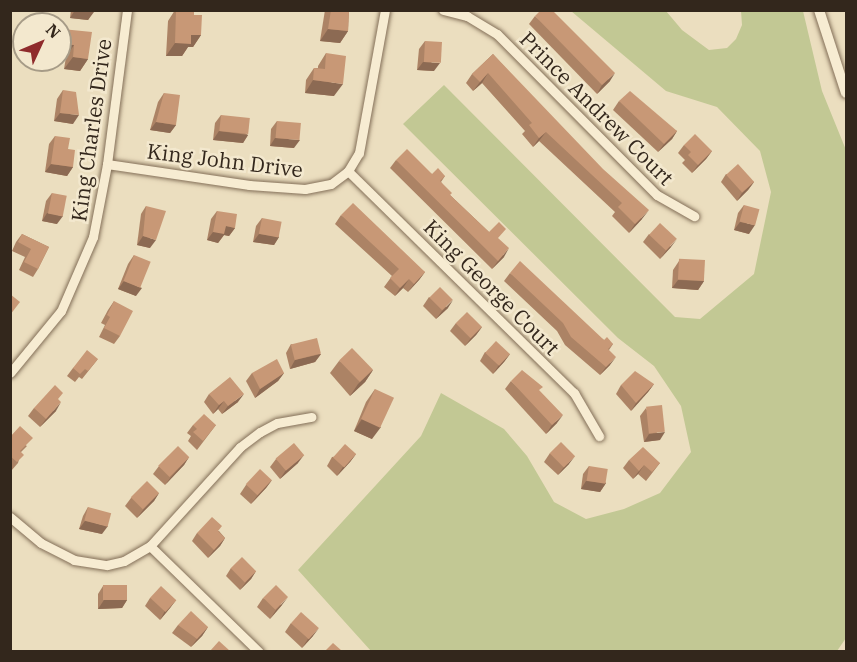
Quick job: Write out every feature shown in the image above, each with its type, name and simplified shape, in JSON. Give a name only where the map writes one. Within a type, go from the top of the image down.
[{"type":"street","name":"King Charles Drive","points":[[10,373],[45,334],[72,290],[93,237],[107,164],[127,10]]},
{"type":"street","points":[[348,171],[364,138],[385,10]]},
{"type":"street","name":"Prince Andrew Court","points":[[443,10],[467,16],[497,34],[657,195],[694,216]]},
{"type":"street","points":[[819,10],[846,93]]},
{"type":"street","name":"King John Drive","points":[[107,164],[305,189],[332,184],[348,171]]},
{"type":"street","name":"King George Court","points":[[348,171],[574,393],[599,436]]},
{"type":"street","points":[[10,517],[58,554],[91,564],[124,561],[150,546],[240,447],[277,423],[311,417]]},
{"type":"street","points":[[150,546],[259,651]]},
{"type":"green space","points":[[571,11],[666,11],[682,30],[709,50],[727,48],[736,39],[742,25],[741,11],[803,11],[822,91],[846,150],[846,638],[837,651],[371,651],[298,570],[421,436],[441,393],[504,429],[527,456],[554,502],[586,519],[624,509],[660,493],[691,452],[681,406],[654,366],[618,338],[403,124],[444,85],[675,317],[700,319],[754,274],[771,192],[760,151],[717,107],[666,91]]},
{"type":"building","points":[[176,10],[194,10],[194,15],[202,15],[201,35],[191,35],[191,44],[175,43]]},
{"type":"building","points":[[331,10],[349,10],[348,31],[328,29]]},
{"type":"building","points":[[541,10],[552,10],[615,73],[602,85],[535,16]]},
{"type":"building","points":[[72,30],[92,32],[88,59],[73,57],[74,45],[72,45]]},
{"type":"building","points":[[425,41],[442,42],[441,63],[424,62]]},
{"type":"building","points":[[326,53],[346,56],[343,84],[313,80],[314,68],[325,69]]},
{"type":"building","points":[[493,54],[603,169],[649,210],[635,224],[618,207],[622,203],[546,132],[539,138],[529,125],[532,123],[488,73],[480,82],[472,74]]},
{"type":"building","points":[[63,90],[76,92],[79,115],[60,113]]},
{"type":"building","points":[[630,91],[677,131],[664,144],[619,101]]},
{"type":"building","points":[[164,93],[180,95],[176,125],[156,122]]},
{"type":"building","points":[[221,115],[250,118],[248,134],[219,131]]},
{"type":"building","points":[[277,121],[301,123],[299,140],[276,138]]},
{"type":"building","points":[[695,134],[712,151],[698,165],[688,155],[691,152],[684,145]]},
{"type":"building","points":[[55,136],[70,138],[68,149],[75,150],[73,167],[51,164]]},
{"type":"building","points":[[407,149],[432,174],[438,168],[445,176],[440,181],[452,193],[450,195],[489,232],[499,222],[506,229],[498,238],[509,248],[498,261],[396,160]]},
{"type":"building","points":[[738,164],[754,182],[742,193],[726,175]]},
{"type":"building","points":[[52,193],[67,196],[63,216],[48,214]]},
{"type":"building","points":[[353,203],[425,272],[414,284],[409,279],[400,288],[390,278],[399,269],[341,215]]},
{"type":"building","points":[[744,205],[759,209],[755,226],[740,221]]},
{"type":"building","points":[[146,206],[166,211],[156,240],[143,236]]},
{"type":"building","points":[[217,211],[237,214],[235,228],[226,226],[224,234],[213,232]]},
{"type":"building","points":[[262,218],[282,222],[279,238],[259,234]]},
{"type":"building","points":[[660,223],[677,239],[666,250],[649,235]]},
{"type":"building","points":[[22,234],[49,247],[38,269],[24,262],[31,249],[18,242]]},
{"type":"building","points":[[134,255],[151,262],[140,288],[124,281]]},
{"type":"building","points":[[679,259],[705,260],[704,281],[678,280]]},
{"type":"building","points":[[520,261],[604,340],[607,337],[613,344],[608,349],[616,357],[606,367],[571,337],[563,323],[510,273]]},
{"type":"building","points":[[440,287],[453,300],[442,310],[429,298]]},
{"type":"building","points":[[10,294],[20,302],[10,315]]},
{"type":"building","points":[[114,301],[133,311],[120,336],[104,328],[110,317],[107,315]]},
{"type":"building","points":[[467,312],[482,327],[471,338],[456,323]]},
{"type":"building","points":[[317,338],[321,354],[295,360],[291,345]]},
{"type":"building","points":[[496,341],[510,354],[499,366],[485,353]]},
{"type":"building","points":[[352,348],[373,370],[360,382],[339,361]]},
{"type":"building","points":[[87,350],[98,359],[88,371],[85,369],[80,374],[73,368]]},
{"type":"building","points":[[277,359],[284,373],[260,389],[252,373]]},
{"type":"building","points":[[522,370],[543,387],[539,390],[563,415],[552,425],[511,381]]},
{"type":"building","points":[[635,371],[654,384],[636,403],[621,385]]},
{"type":"building","points":[[230,377],[244,394],[228,406],[224,401],[219,405],[209,394]]},
{"type":"building","points":[[55,385],[63,393],[58,399],[61,402],[46,419],[34,408]]},
{"type":"building","points":[[375,389],[394,398],[380,428],[361,419]]},
{"type":"building","points":[[662,405],[665,432],[649,434],[646,407]]},
{"type":"building","points":[[204,414],[216,425],[203,441],[193,432],[197,429],[193,425]]},
{"type":"building","points":[[20,426],[33,438],[20,451],[24,455],[17,462],[10,456],[10,437]]},
{"type":"building","points":[[561,442],[575,456],[564,467],[550,453]]},
{"type":"building","points":[[294,443],[304,455],[286,471],[276,458]]},
{"type":"building","points":[[345,444],[356,454],[344,467],[333,457]]},
{"type":"building","points":[[178,446],[189,457],[170,477],[158,466]]},
{"type":"building","points":[[643,447],[660,463],[652,472],[644,465],[639,471],[629,460]]},
{"type":"building","points":[[589,466],[608,469],[605,484],[587,481]]},
{"type":"building","points":[[260,469],[272,480],[257,495],[246,484]]},
{"type":"building","points":[[147,481],[159,493],[143,509],[131,497]]},
{"type":"building","points":[[88,507],[111,513],[108,527],[84,521]]},
{"type":"building","points":[[212,517],[222,526],[218,531],[225,538],[214,550],[197,533]]},
{"type":"building","points":[[242,557],[256,571],[245,582],[231,568]]},
{"type":"building","points":[[103,585],[127,585],[127,600],[103,600]]},
{"type":"building","points":[[276,585],[288,597],[275,610],[263,598]]},
{"type":"building","points":[[161,586],[176,600],[165,612],[150,598]]},
{"type":"building","points":[[191,611],[208,627],[197,639],[178,625]]},
{"type":"building","points":[[301,612],[319,628],[309,639],[291,623]]},
{"type":"building","points":[[219,641],[230,651],[210,651]]},
{"type":"building","points":[[333,643],[342,651],[325,651]]}]
